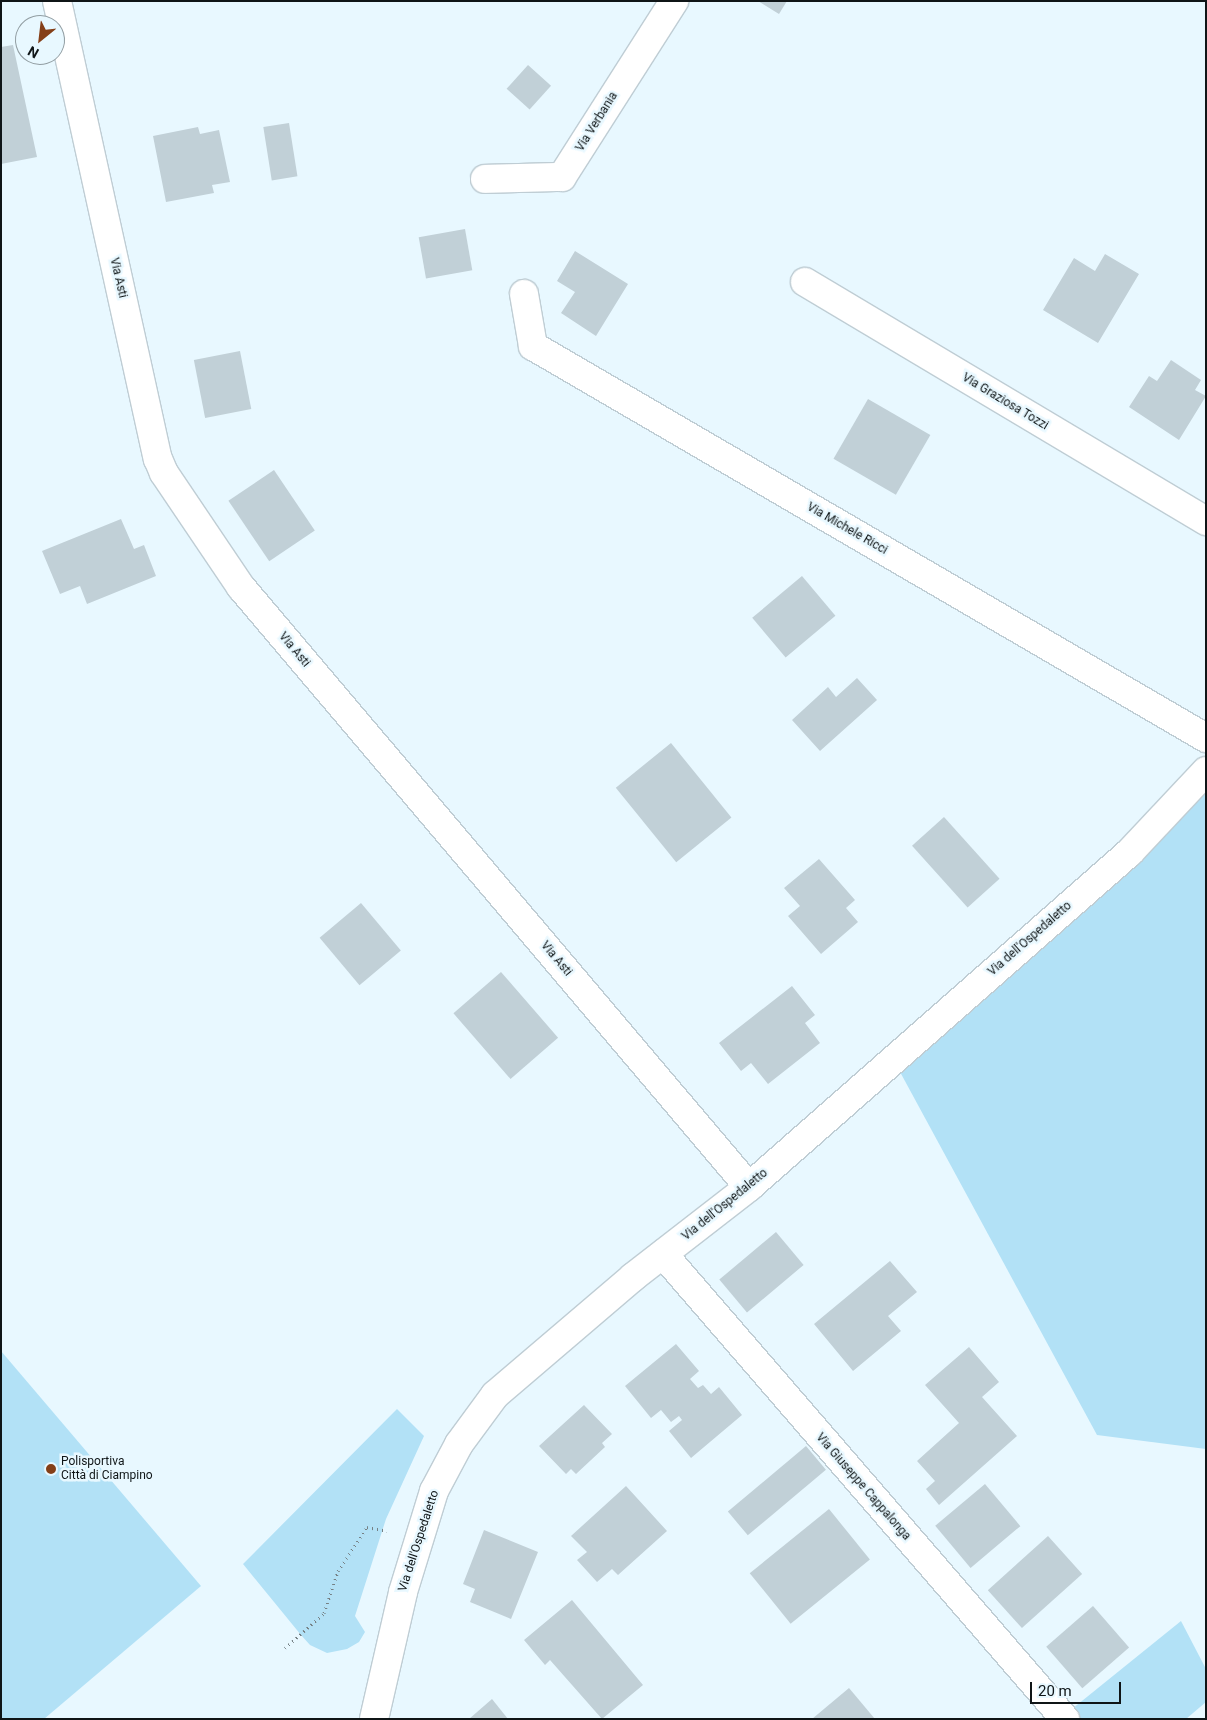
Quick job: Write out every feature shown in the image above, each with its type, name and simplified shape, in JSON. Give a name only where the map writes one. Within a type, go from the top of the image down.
[{"type":"street","name":"Via Asti","points":[[57,1],[158,459],[164,473],[241,587],[749,1187]]},
{"type":"street","name":"Via Verbania","points":[[485,179],[562,177],[674,1]]},
{"type":"street","name":"Via Graziosa Tozzi","points":[[805,282],[1206,521]]},
{"type":"street","name":"Via Michele Ricci","points":[[524,294],[533,346],[1206,738]]},
{"type":"street","name":"Via dell'Ospedaletto","points":[[374,1719],[403,1592],[434,1491],[459,1444],[495,1394],[663,1254],[749,1187],[1130,852],[1206,771]]},
{"type":"street","name":"Via Giuseppe Cappalonga","points":[[663,1254],[1065,1719]]},
{"type":"path","points":[[285,1648],[324,1613],[338,1571],[367,1527],[387,1531]]},
{"type":"shaded area","points":[[1206,768],[1206,1449],[1097,1435],[893,1059]]},
{"type":"shaded area","name":"Polisportiva Città di Ciampino","points":[[1,1351],[201,1586],[44,1719],[1,1719]]},
{"type":"shaded area","points":[[397,1409],[424,1436],[386,1519],[355,1616],[365,1632],[359,1642],[347,1649],[327,1653],[310,1645],[243,1564]]},
{"type":"shaded area","points":[[1181,1621],[1206,1669],[1206,1702],[1186,1719],[1080,1719],[1072,1709]]},
{"type":"building","points":[[758,1],[787,1],[779,14]]},
{"type":"building","points":[[13,45],[15,65],[17,65],[37,157],[1,164],[1,47]]},
{"type":"building","points":[[528,65],[551,86],[530,110],[507,89]]},
{"type":"building","points":[[289,123],[297,176],[272,180],[263,127]]},
{"type":"building","points":[[198,127],[200,134],[219,130],[230,182],[212,185],[214,193],[166,202],[153,136]]},
{"type":"building","points":[[465,229],[472,270],[426,279],[419,237]]},
{"type":"building","points":[[575,251],[628,284],[596,336],[561,313],[575,292],[557,281]]},
{"type":"building","points":[[1105,254],[1139,274],[1098,343],[1043,310],[1074,258],[1095,271]]},
{"type":"building","points":[[240,351],[251,409],[205,418],[194,360]]},
{"type":"building","points":[[1171,360],[1201,380],[1195,390],[1206,396],[1179,440],[1129,407],[1149,376],[1157,381]]},
{"type":"building","points":[[868,399],[930,435],[896,495],[834,459]]},
{"type":"building","points":[[274,470],[315,531],[269,561],[228,501]]},
{"type":"building","points":[[121,519],[134,549],[144,545],[156,576],[87,604],[80,586],[60,594],[42,551]]},
{"type":"building","points":[[802,576],[835,616],[786,658],[752,618]]},
{"type":"building","points":[[857,678],[877,700],[820,751],[792,720],[828,687],[836,697]]},
{"type":"building","points":[[671,743],[731,818],[676,862],[616,788]]},
{"type":"building","points":[[944,817],[1000,879],[968,907],[912,846]]},
{"type":"building","points":[[819,859],[855,900],[846,908],[858,922],[821,954],[788,916],[800,906],[784,888]]},
{"type":"building","points":[[361,903],[401,950],[359,985],[320,938]]},
{"type":"building","points":[[501,972],[558,1038],[511,1079],[453,1013]]},
{"type":"building","points":[[792,986],[815,1015],[805,1023],[820,1043],[768,1084],[751,1063],[741,1071],[719,1043]]},
{"type":"building","points":[[776,1232],[804,1265],[747,1313],[719,1280]]},
{"type":"building","points":[[890,1261],[917,1292],[888,1316],[901,1331],[853,1371],[814,1324]]},
{"type":"building","points":[[676,1344],[699,1371],[690,1379],[698,1388],[703,1385],[711,1394],[719,1387],[742,1415],[691,1458],[669,1431],[682,1420],[679,1416],[671,1422],[661,1410],[651,1418],[625,1386]]},
{"type":"building","points":[[969,1347],[999,1382],[982,1397],[1017,1436],[939,1505],[926,1489],[935,1481],[917,1461],[959,1423],[925,1385]]},
{"type":"building","points":[[584,1405],[612,1434],[602,1443],[605,1447],[576,1474],[571,1469],[566,1474],[539,1446]]},
{"type":"building","points":[[806,1446],[826,1470],[748,1535],[728,1512]]},
{"type":"building","points":[[985,1484],[1020,1526],[971,1568],[935,1526]]},
{"type":"building","points":[[626,1486],[667,1531],[618,1575],[612,1569],[597,1582],[577,1560],[587,1552],[571,1536]]},
{"type":"building","points":[[829,1509],[870,1560],[791,1624],[750,1573]]},
{"type":"building","points":[[484,1530],[538,1552],[511,1619],[470,1602],[475,1589],[463,1584]]},
{"type":"building","points":[[1048,1536],[1082,1574],[1022,1628],[988,1590]]},
{"type":"building","points":[[572,1600],[643,1685],[602,1719],[550,1660],[545,1665],[524,1640]]},
{"type":"building","points":[[1093,1606],[1129,1648],[1082,1688],[1046,1647]]},
{"type":"building","points":[[849,1688],[875,1719],[812,1719]]},
{"type":"building","points":[[492,1699],[508,1719],[469,1719]]},
{"type":"place","name":"Polisportiva Città di Ciampino","points":[[51,1469]]}]
